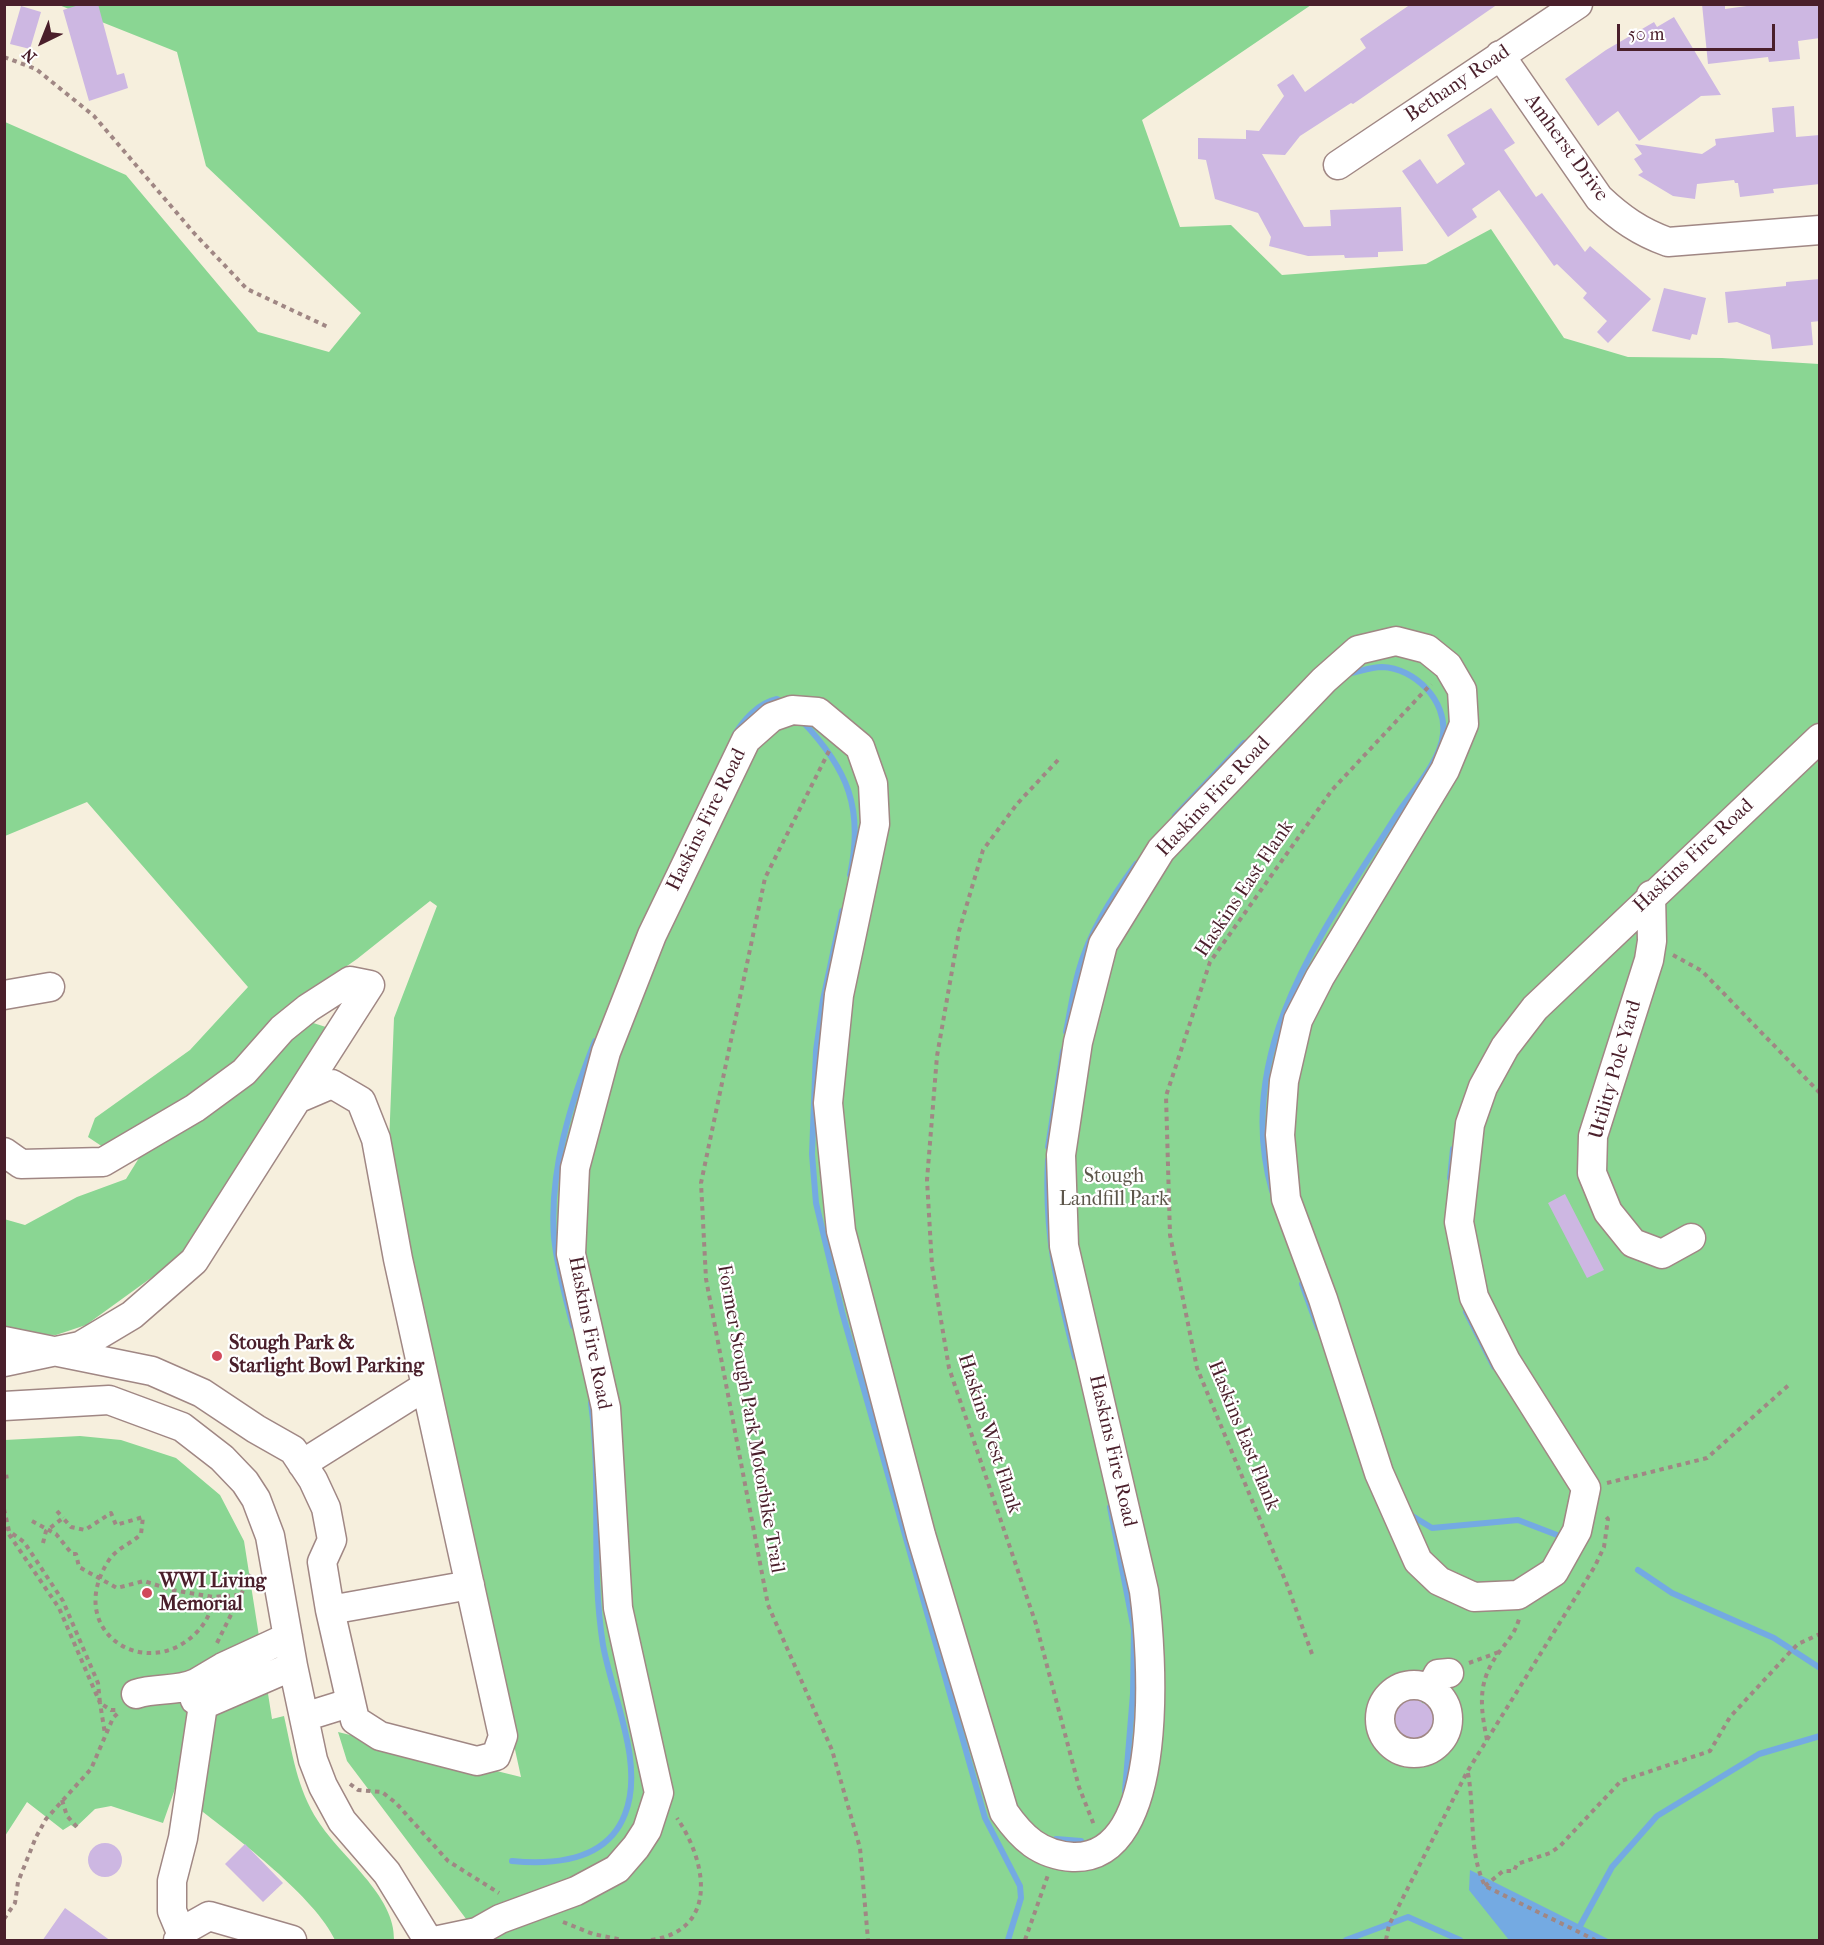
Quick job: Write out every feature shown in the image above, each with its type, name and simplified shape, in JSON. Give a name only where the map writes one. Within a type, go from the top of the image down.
[{"type":"street","name":"Bethany Road","points":[[1338,165],[1578,4]]},
{"type":"street","name":"Amherst Drive","points":[[1500,55],[1599,198],[1619,217],[1644,234],[1668,242],[1820,230]]},
{"type":"street","name":"Haskins Fire Road","points":[[659,1793],[618,1608],[606,1408],[571,1254],[575,1168],[606,1053],[652,935],[746,740],[772,717],[792,710],[818,712],[860,747],[873,784],[875,824],[839,996],[828,1103],[841,1231],[921,1535],[1004,1812],[1032,1846],[1058,1856],[1083,1857],[1103,1848],[1119,1835],[1131,1818],[1140,1790],[1151,1706],[1151,1643],[1144,1591],[1064,1246],[1061,1155],[1078,1041],[1103,944],[1161,850],[1324,680],[1358,650],[1396,641],[1427,649],[1448,666],[1462,690],[1464,723],[1444,770],[1320,977],[1298,1020],[1284,1081],[1280,1135],[1286,1199],[1323,1299],[1379,1473],[1418,1561],[1439,1581],[1474,1597],[1518,1595],[1554,1572],[1577,1531],[1586,1488],[1506,1360],[1474,1297],[1459,1222],[1470,1124],[1483,1087],[1504,1047],[1535,1008],[1651,895],[1820,738]]},
{"type":"street","name":"Utility Pole Yard","points":[[1651,895],[1652,941],[1649,960],[1593,1136],[1592,1173],[1608,1212],[1633,1243],[1662,1254],[1691,1238]]},
{"type":"street","points":[[4,1152],[21,1164],[103,1162],[195,1108],[244,1072],[282,1029],[308,1008],[350,981],[370,985],[194,1261],[132,1316],[80,1346],[4,1362]]},
{"type":"street","points":[[4,995],[50,987]]},
{"type":"street","points":[[4,1341],[152,1371],[202,1393],[255,1429],[293,1450],[313,1480],[326,1508],[332,1540],[322,1562],[349,1703],[355,1720],[380,1736],[477,1761],[496,1756],[503,1736],[398,1259],[376,1139],[361,1101],[332,1084],[297,1100]]},
{"type":"street","points":[[109,1400],[118,1363]]},
{"type":"street","points":[[302,1464],[426,1386]]},
{"type":"street","points":[[4,1406],[109,1400],[183,1427],[222,1458],[245,1482],[256,1499],[270,1536],[293,1666],[313,1760],[323,1786],[342,1821],[387,1873],[428,1941]]},
{"type":"street","points":[[330,1610],[470,1585]]},
{"type":"street","points":[[200,1694],[288,1637]]},
{"type":"street","points":[[128,1702],[159,1689],[184,1688],[200,1694],[293,1666]]},
{"type":"street","points":[[180,1938],[172,1911],[172,1881],[185,1827],[200,1694]]},
{"type":"street","points":[[304,1717],[349,1703]]},
{"type":"street","points":[[439,1941],[477,1932],[500,1919],[576,1891],[617,1869],[636,1848],[646,1830],[659,1793]]},
{"type":"street","points":[[180,1938],[192,1925],[209,1916],[292,1941]]},
{"type":"path","points":[[4,57],[36,69],[94,116],[194,233],[247,290],[328,327]]},
{"type":"path","name":"Haskins East Flank","points":[[1312,1654],[1288,1587],[1197,1368],[1170,1235],[1166,1096],[1210,962],[1332,790],[1448,666]]},
{"type":"path","name":"Former Stough Park Motorbike Trail","points":[[840,729],[765,878],[701,1183],[706,1279],[768,1605],[832,1750],[860,1848],[868,1941]]},
{"type":"path","name":"Haskins West Flank","points":[[1058,760],[1017,804],[983,850],[958,931],[939,1045],[927,1180],[932,1266],[949,1368],[1036,1624],[1079,1787],[1103,1848]]},
{"type":"path","points":[[1652,941],[1702,971],[1820,1093]]},
{"type":"path","points":[[1820,998],[1820,1054]]},
{"type":"path","points":[[1386,1941],[1389,1924],[1467,1772],[1595,1566],[1604,1547],[1608,1520],[1586,1488],[1707,1458],[1791,1383]]},
{"type":"path","points":[[4,1477],[11,1476]]},
{"type":"path","points":[[4,1509],[9,1530],[58,1608],[100,1703],[111,1710],[128,1702]]},
{"type":"path","points":[[57,1511],[71,1527],[85,1530],[111,1512],[116,1525],[143,1517],[141,1534],[111,1558],[94,1591],[97,1619],[106,1634],[121,1645],[136,1650],[163,1653],[183,1645],[202,1627],[213,1606],[213,1597]]},
{"type":"path","points":[[44,1543],[49,1530],[63,1518]]},
{"type":"path","points":[[32,1521],[56,1534],[72,1554],[76,1554],[79,1566],[117,1588],[149,1582],[172,1590],[213,1597],[239,1594]]},
{"type":"path","points":[[4,1527],[24,1542],[63,1601],[98,1683],[106,1736]]},
{"type":"path","points":[[211,1650],[221,1637],[239,1594],[255,1566]]},
{"type":"path","points":[[147,1593],[149,1582]]},
{"type":"path","points":[[1487,1740],[1480,1707],[1482,1687],[1499,1652],[1515,1633],[1522,1610],[1518,1595]]},
{"type":"path","points":[[1485,1886],[1503,1871],[1514,1871],[1517,1864],[1550,1853],[1560,1846],[1621,1781],[1710,1750],[1730,1717],[1797,1644],[1820,1634]]},
{"type":"path","points":[[1439,1681],[1499,1652]]},
{"type":"path","points":[[4,1919],[15,1903],[18,1882],[36,1837],[62,1800],[91,1769],[113,1718],[128,1702]]},
{"type":"path","points":[[1467,1772],[1472,1800],[1473,1851],[1477,1870],[1485,1886],[1595,1941]]},
{"type":"path","points":[[350,1784],[358,1790],[382,1792],[396,1803],[448,1861],[482,1884],[530,1909],[593,1935],[623,1941]]},
{"type":"path","points":[[651,1941],[663,1939],[688,1926],[701,1901],[700,1870],[682,1826],[659,1793]]},
{"type":"path","points":[[62,1800],[67,1816],[77,1827]]},
{"type":"path","points":[[1025,1941],[1042,1887],[1058,1856]]},
{"type":"green space","name":"Stough Landfill Park","points":[[59,5],[1311,5],[1142,120],[1180,227],[1231,225],[1282,275],[1426,264],[1491,229],[1564,338],[1628,357],[1722,358],[1819,364],[1819,1940],[482,1940],[347,1761],[338,1732],[521,1777],[388,1169],[394,1018],[437,906],[430,901],[357,959],[274,1017],[243,1063],[109,1151],[88,1137],[95,1118],[190,1050],[248,987],[87,802],[5,836],[5,122],[126,175],[258,332],[329,352],[361,313],[206,166],[177,52]]},
{"type":"green space","points":[[307,1021],[329,1028],[180,1257],[86,1325],[56,1335],[5,1334],[4,1219],[25,1225],[77,1197],[126,1179],[147,1145]]},
{"type":"green space","points":[[80,1436],[121,1440],[176,1458],[220,1495],[244,1541],[272,1719],[284,1716],[296,1770],[311,1809],[328,1834],[377,1892],[392,1924],[394,1940],[335,1940],[311,1906],[294,1888],[254,1852],[199,1809],[189,1749],[163,1823],[111,1806],[95,1809],[75,1828],[71,1825],[63,1830],[27,1802],[5,1836],[5,1440]]},
{"type":"water","points":[[1470,1870],[1610,1940],[1509,1940],[1469,1890]]},
{"type":"building","points":[[82,4],[98,4],[117,75],[124,73],[128,88],[89,101],[63,10]]},
{"type":"building","points":[[1411,4],[1498,4],[1353,104],[1351,103],[1300,136],[1285,155],[1262,154],[1304,227],[1331,226],[1330,210],[1401,207],[1403,251],[1378,252],[1378,257],[1345,258],[1344,255],[1308,256],[1269,246],[1271,237],[1258,213],[1215,199],[1206,160],[1198,159],[1198,138],[1246,139],[1246,130],[1259,131],[1284,96],[1277,85],[1293,74],[1305,92],[1366,48],[1360,39]]},
{"type":"building","points":[[1702,4],[1725,4],[1725,9],[1761,4],[1820,4],[1820,38],[1798,41],[1800,59],[1769,62],[1768,57],[1708,64]]},
{"type":"building","points":[[21,6],[41,12],[30,49],[10,44]]},
{"type":"building","points":[[1674,17],[1721,95],[1701,96],[1639,141],[1618,111],[1598,126],[1565,79],[1606,50],[1654,22],[1657,27]]},
{"type":"building","points":[[1794,106],[1796,137],[1820,135],[1820,184],[1773,189],[1774,193],[1740,197],[1738,183],[1734,180],[1697,184],[1695,199],[1673,196],[1638,175],[1643,172],[1634,159],[1642,154],[1635,144],[1702,154],[1716,145],[1715,139],[1774,132],[1772,108]]},
{"type":"building","points":[[1491,108],[1515,143],[1504,150],[1536,197],[1542,193],[1585,252],[1590,246],[1651,299],[1608,343],[1597,332],[1607,321],[1583,298],[1587,293],[1557,264],[1554,266],[1499,190],[1472,209],[1477,217],[1448,237],[1402,171],[1420,159],[1437,184],[1465,164],[1447,135]]},
{"type":"building","points":[[1820,279],[1820,321],[1811,322],[1813,345],[1772,349],[1770,335],[1737,322],[1728,323],[1725,292],[1786,286],[1786,282]]},
{"type":"building","points":[[1664,288],[1706,298],[1697,335],[1692,334],[1690,340],[1652,331]]},
{"type":"building","points":[[1565,1194],[1604,1270],[1587,1278],[1548,1203]]},
{"type":"building","points":[[1414,1691],[1422,1703],[1430,1705],[1438,1703],[1442,1718],[1439,1732],[1433,1740],[1415,1747],[1396,1741],[1388,1729],[1386,1719],[1388,1710],[1396,1697]]},
{"type":"building","points":[[105,1843],[117,1848],[122,1860],[117,1872],[105,1877],[93,1872],[88,1860],[93,1848]]},
{"type":"building","points":[[245,1844],[283,1883],[263,1902],[225,1864]]},
{"type":"building","points":[[65,1908],[111,1941],[42,1941]]},
{"type":"waterway","points":[[1272,1191],[1263,1139],[1264,1089],[1275,1040],[1292,993],[1341,903],[1431,766],[1441,745],[1443,734],[1440,710],[1434,699],[1426,688],[1406,673],[1382,667],[1347,674]]},
{"type":"waterway","points":[[735,734],[747,717],[764,704],[777,699],[784,704]]},
{"type":"waterway","points":[[802,721],[831,756],[848,791],[855,830],[850,875]]},
{"type":"waterway","points":[[1175,816],[1244,743]]},
{"type":"waterway","points":[[1066,1032],[1078,973],[1088,943],[1110,902],[1136,864]]},
{"type":"waterway","points":[[842,911],[823,1000],[816,1051],[812,1154],[816,1203],[842,1312],[985,1818],[1020,1886],[1021,1898],[1008,1940]]},
{"type":"waterway","points":[[573,1326],[555,1248],[553,1212],[558,1162],[570,1112],[595,1041]]},
{"type":"waterway","points":[[1048,1147],[1063,1051]]},
{"type":"waterway","points":[[1450,1178],[1453,1149]]},
{"type":"waterway","points":[[1048,1160],[1048,1212],[1053,1260],[1075,1357]]},
{"type":"waterway","points":[[1302,1284],[1318,1328]]},
{"type":"waterway","points":[[1466,1312],[1494,1367]]},
{"type":"waterway","points":[[512,1861],[545,1862],[577,1857],[592,1851],[606,1842],[617,1830],[625,1814],[630,1794],[629,1752],[607,1665],[599,1615],[596,1463],[591,1403]]},
{"type":"waterway","points":[[1110,1507],[1134,1630],[1133,1694],[1125,1791]]},
{"type":"waterway","points":[[1409,1514],[1432,1528],[1518,1520],[1557,1535]]},
{"type":"waterway","points":[[1638,1570],[1672,1593],[1774,1638],[1820,1668]]},
{"type":"waterway","points":[[1575,1940],[1580,1926],[1612,1867],[1657,1816],[1759,1754],[1820,1736]]},
{"type":"waterway","points":[[1056,1839],[1081,1841]]},
{"type":"waterway","points":[[1346,1940],[1408,1917],[1460,1940]]},
{"type":"place","name":"Stough Park & Starlight Bowl Parking","points":[[217,1356]]},
{"type":"place","name":"WWI Living Memorial","points":[[147,1593]]}]
